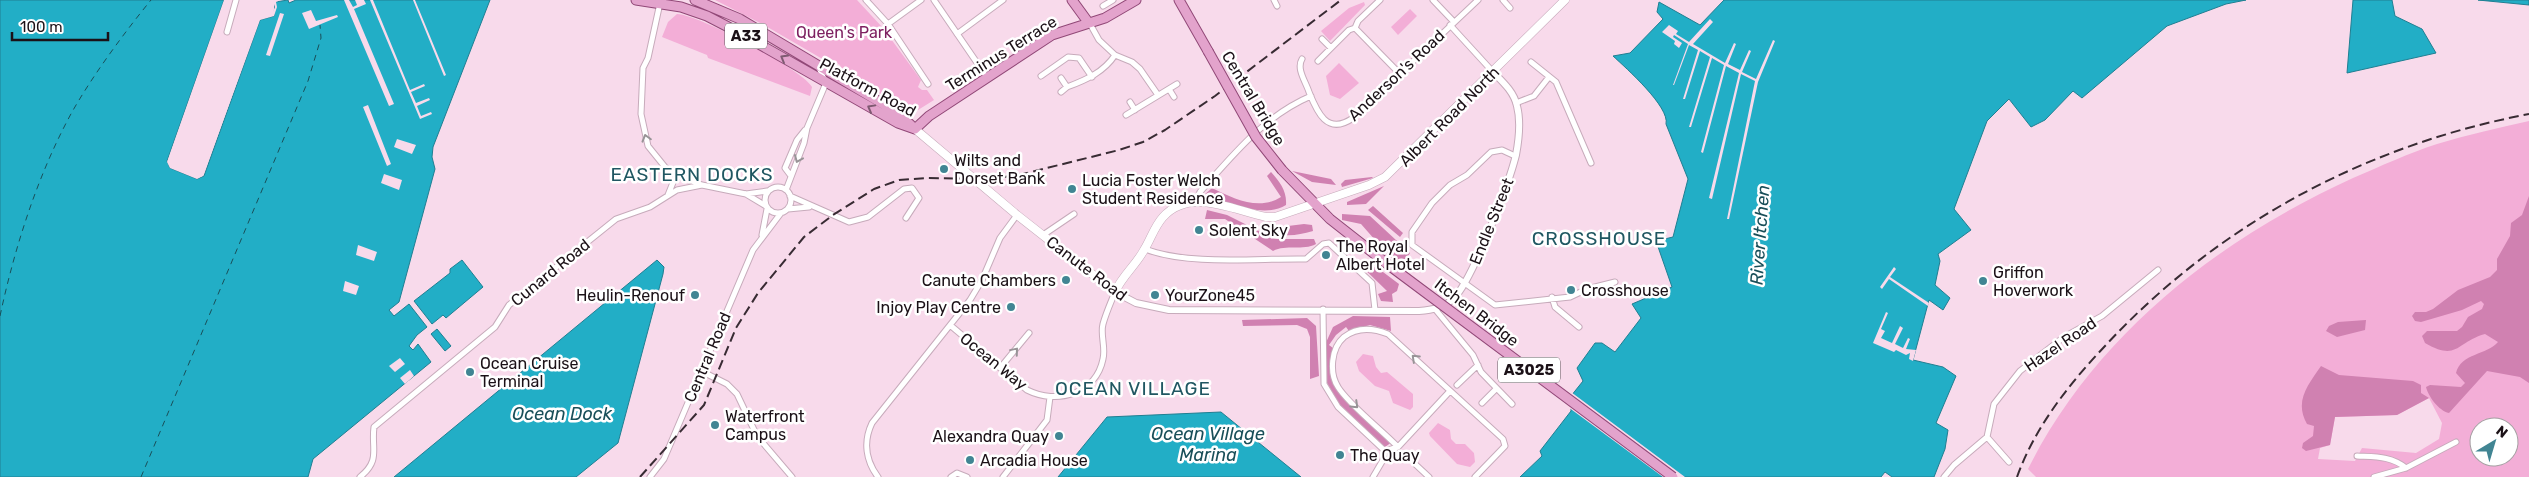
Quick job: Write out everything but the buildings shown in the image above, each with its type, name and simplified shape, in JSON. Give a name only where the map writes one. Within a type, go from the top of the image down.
[{"type":"main road","name":"A33","points":[[636,0],[660,2]]},
{"type":"main road","name":"Platform Road","points":[[695,0],[740,19],[898,114],[915,129]]},
{"type":"main road","points":[[1072,0],[1088,22]]},
{"type":"main road","name":"Terminus Terrace","points":[[915,129],[929,116],[1052,35],[1088,22],[1109,17],[1136,0]]},
{"type":"main road","name":"Central Bridge","points":[[1179,0],[1254,133],[1282,170],[1314,203]]},
{"type":"main road","name":"Albert Road North","points":[[1196,201],[1266,217],[1283,215],[1368,185],[1385,177],[1565,0]]},
{"type":"main road","name":"Platform Road","points":[[660,2],[706,16],[745,36],[898,123],[915,129]]},
{"type":"main road","name":"Canute Road","points":[[915,129],[1017,215],[1115,292]]},
{"type":"main road","points":[[1115,292],[1120,281],[1145,249],[1155,228],[1172,208],[1196,201]]},
{"type":"main road","name":"Itchen Bridge","points":[[1314,203],[1339,226],[1386,262],[1673,477]]},
{"type":"street","points":[[227,32],[236,0]]},
{"type":"street","points":[[866,0],[888,24],[928,84]]},
{"type":"street","points":[[888,24],[921,0]]},
{"type":"street","points":[[934,0],[984,73]]},
{"type":"street","points":[[957,34],[1003,0]]},
{"type":"street","points":[[1103,6],[1112,0]]},
{"type":"street","points":[[1318,61],[1349,30],[1355,28],[1358,21],[1380,0]]},
{"type":"street","points":[[1433,0],[1505,84],[1516,103],[1534,96],[1549,76]]},
{"type":"street","name":"Anderson's Road","points":[[1311,96],[1316,112],[1335,124],[1342,124],[1352,118],[1478,0]]},
{"type":"street","points":[[1503,0],[1510,8]]},
{"type":"street","points":[[660,2],[648,58],[643,68],[641,114],[648,146],[660,162],[676,175],[702,185],[746,194],[768,191],[775,187],[786,190],[790,196],[809,206],[849,222],[868,217],[908,188],[916,191],[919,198],[906,218]]},
{"type":"street","points":[[1088,22],[1100,40],[1115,55],[1136,65],[1158,95]]},
{"type":"street","points":[[1355,28],[1400,74]]},
{"type":"street","points":[[1322,39],[1331,48]]},
{"type":"street","points":[[1061,92],[1067,87],[1092,77],[1110,62],[1115,55]]},
{"type":"street","points":[[1041,76],[1068,57],[1079,58],[1092,77]]},
{"type":"street","points":[[1196,201],[1200,192],[1258,129],[1284,110],[1311,96],[1301,71],[1300,63],[1302,58]]},
{"type":"street","points":[[1531,62],[1556,82],[1591,163]]},
{"type":"street","points":[[786,190],[804,143],[807,128],[826,83],[817,65]]},
{"type":"street","points":[[1061,78],[1067,87]]},
{"type":"street","points":[[1126,115],[1177,84]]},
{"type":"street","points":[[1169,89],[1174,97]]},
{"type":"street","points":[[1130,102],[1135,110]]},
{"type":"street","name":"Endle Street","points":[[1465,284],[1504,189],[1515,156],[1519,122],[1516,103]]},
{"type":"street","points":[[791,176],[787,174],[785,168],[798,140],[807,128]]},
{"type":"street","points":[[1515,156],[1502,150],[1491,152],[1467,176],[1450,185],[1432,204],[1412,232],[1412,245],[1495,305],[1552,297],[1570,297],[1587,289],[1615,282]]},
{"type":"street","points":[[667,196],[676,175]]},
{"type":"street","name":"Cunard Road","points":[[360,477],[375,457],[373,434],[374,427],[378,422],[495,326],[509,305],[616,219],[650,208],[677,190],[702,185]]},
{"type":"street","points":[[766,208],[764,199],[768,191]]},
{"type":"street","points":[[746,194],[774,213],[809,206]]},
{"type":"street","points":[[788,209],[790,196]]},
{"type":"street","name":"Central Road","points":[[762,236],[766,208]]},
{"type":"street","name":"Central Road","points":[[650,477],[664,459],[743,272],[762,236],[781,213]]},
{"type":"street","points":[[1043,235],[1074,214]]},
{"type":"street","points":[[950,325],[978,286],[999,241],[1017,215]]},
{"type":"street","points":[[1145,249],[1158,254],[1189,258],[1306,258],[1323,244],[1329,243],[1372,283],[1375,310]]},
{"type":"street","name":"Hazel Road","points":[[1987,437],[1994,404],[2020,371],[2064,338],[2102,316],[2158,270]]},
{"type":"street","points":[[1465,284],[1452,300],[1435,309],[1463,341],[1481,372],[1512,404]]},
{"type":"street","name":"Ocean Way","points":[[878,477],[870,463],[867,451],[867,437],[872,423],[950,325],[1027,390],[1050,397],[1063,396],[1077,392],[1090,383],[1098,372],[1104,354],[1103,326],[1115,292]]},
{"type":"street","name":"Canute Road","points":[[1115,292],[1136,303],[1169,310],[1435,309]]},
{"type":"street","points":[[1552,297],[1555,307],[1579,327]]},
{"type":"street","points":[[1323,309],[1324,384],[1338,406],[1385,451]]},
{"type":"street","points":[[1398,447],[1338,388],[1334,380],[1333,360],[1340,340],[1352,332],[1363,329],[1388,334],[1503,439],[1504,446],[1475,477]]},
{"type":"street","points":[[1000,368],[1030,333]]},
{"type":"street","points":[[1457,385],[1478,365]]},
{"type":"street","points":[[701,371],[733,388],[757,436],[792,477]]},
{"type":"street","points":[[1482,403],[1496,389]]},
{"type":"street","points":[[1385,451],[1398,447],[1450,392]]},
{"type":"street","points":[[1003,477],[1046,423],[1050,397]]},
{"type":"street","points":[[1944,477],[1954,465],[1987,437],[2009,462]]},
{"type":"street","points":[[2374,477],[2406,468],[2456,442]]},
{"type":"street","points":[[1373,477],[1383,460],[1385,451]]},
{"type":"street","points":[[2357,456],[2397,460],[2406,468]]},
{"type":"street","points":[[1415,464],[1429,477]]},
{"type":"street","points":[[952,477],[957,473],[968,477]]},
{"type":"green space","name":"Queen's Park","points":[[715,0],[857,0],[883,28],[921,80],[918,87],[922,90],[927,90],[934,100],[918,110],[907,110],[841,70],[840,65],[835,62],[831,64],[764,25]]},
{"type":"green space","points":[[1364,2],[1365,5],[1330,41],[1321,31],[1349,8]]},
{"type":"green space","points":[[1410,9],[1417,16],[1398,35],[1391,27]]},
{"type":"green space","points":[[677,14],[706,23],[771,56],[790,68],[812,87],[810,96],[708,58],[707,55],[662,37],[668,22]]},
{"type":"green space","points":[[1339,63],[1359,83],[1340,99],[1330,95],[1326,76]]},
{"type":"green space","points":[[2529,121],[2529,477],[2036,477],[2028,469],[2056,421],[2088,376],[2125,334],[2165,296],[2209,262],[2255,230],[2353,178],[2437,144]],"holes":[[[2429,398],[2442,423],[2439,439],[2416,453],[2362,448],[2355,461],[2318,459],[2320,448],[2330,445],[2335,417],[2397,415]]]},
{"type":"green space","points":[[1363,354],[1373,356],[1376,367],[1381,373],[1387,372],[1413,394],[1413,407],[1410,410],[1393,403],[1389,391],[1375,386],[1359,371],[1356,362]]},
{"type":"green space","points":[[1438,423],[1450,430],[1451,439],[1456,444],[1465,444],[1474,453],[1475,462],[1470,467],[1457,464],[1430,436],[1429,433]]},
{"type":"shaded area","points":[[1292,171],[1331,179],[1336,185],[1312,182]]},
{"type":"shaded area","points":[[1271,172],[1280,183],[1285,195],[1286,205],[1277,209],[1256,210],[1203,196],[1212,188],[1247,202],[1264,203],[1273,201],[1281,197],[1267,176]]},
{"type":"shaded area","points":[[1372,177],[1342,187],[1341,184],[1345,180]]},
{"type":"shaded area","points":[[1384,186],[1366,204],[1347,205],[1347,202]]},
{"type":"shaded area","points":[[2529,196],[2529,383],[2520,377],[2487,371],[2449,413],[2445,412],[2434,403],[2426,387],[2430,385],[2461,387],[2465,383],[2456,373],[2459,366],[2469,358],[2488,350],[2498,342],[2485,334],[2475,337],[2456,349],[2444,351],[2425,343],[2422,336],[2427,331],[2457,331],[2468,317],[2482,309],[2484,304],[2481,301],[2462,310],[2421,322],[2415,321],[2412,316],[2415,312],[2426,312],[2433,309],[2458,290],[2490,277],[2497,270],[2497,259],[2510,236],[2511,223],[2522,215]]},
{"type":"shaded area","points":[[1373,206],[1403,233],[1400,237],[1368,210]]},
{"type":"shaded area","points":[[1207,210],[1227,215],[1275,239],[1314,239],[1316,244],[1273,251],[1225,219],[1205,219]]},
{"type":"shaded area","points":[[1342,214],[1370,216],[1410,253],[1402,266],[1390,257],[1361,224],[1342,220]]},
{"type":"shaded area","points":[[1304,224],[1312,225],[1313,231],[1289,235],[1277,234],[1265,229]]},
{"type":"shaded area","points":[[1354,259],[1379,269],[1399,284],[1397,291],[1392,294],[1393,302],[1381,301],[1378,294],[1387,291]]},
{"type":"shaded area","points":[[1353,316],[1390,317],[1391,331],[1370,325],[1349,331],[1346,327],[1336,335],[1329,345],[1333,348],[1331,367],[1334,384],[1392,442],[1385,447],[1338,403],[1325,379],[1324,347],[1333,327]]},
{"type":"shaded area","points":[[1307,318],[1316,326],[1319,376],[1310,379],[1310,337],[1307,329],[1297,325],[1243,326],[1242,320]]},
{"type":"shaded area","points":[[2366,320],[2365,330],[2337,337],[2326,331],[2329,326],[2338,322]]},
{"type":"shaded area","points":[[2321,366],[2339,375],[2413,381],[2421,385],[2421,393],[2429,398],[2397,415],[2335,417],[2330,445],[2306,451],[2302,448],[2303,443],[2313,436],[2314,426],[2307,424],[2303,416],[2302,401],[2307,387]]},
{"type":"water","points":[[0,0],[224,0],[167,161],[170,168],[197,179],[204,176],[260,20],[274,16],[275,2],[288,0],[289,3],[296,0],[490,0],[433,147],[432,157],[435,169],[399,302],[389,310],[394,316],[409,304],[427,327],[417,335],[409,346],[413,350],[418,344],[431,362],[313,459],[308,477],[0,477]]},
{"type":"water","name":"River Itchen","points":[[1724,0],[2246,0],[2226,4],[2167,26],[2082,98],[2073,91],[2045,120],[2031,127],[2009,99],[1987,121],[1954,209],[1971,230],[1938,254],[1940,261],[1935,285],[1950,298],[1943,310],[1929,300],[1913,360],[1943,367],[1956,376],[1936,423],[1948,430],[1945,449],[1934,477],[1892,477],[1885,472],[1881,477],[1520,477],[1542,456],[1540,451],[1571,411],[1571,396],[1583,381],[1577,368],[1595,343],[1602,343],[1615,352],[1641,318],[1632,304],[1672,287],[1656,241],[1673,237],[1688,179],[1661,108],[1646,88],[1613,56],[1630,53],[1663,19],[1657,12],[1659,2],[1700,25]]},
{"type":"water","points":[[2353,0],[2392,0],[2395,16],[2422,29],[2436,53],[2347,73]]},
{"type":"water","points":[[2478,0],[2529,0],[2529,5]]},
{"type":"water","points":[[462,260],[483,287],[446,318],[443,315],[432,324],[414,301],[450,273],[450,269]]},
{"type":"water","name":"Ocean Dock","points":[[657,260],[664,267],[663,274],[618,443],[576,477],[394,477]]},
{"type":"water","points":[[437,329],[451,346],[445,351],[431,334]]},
{"type":"water","name":"Ocean Village Marina","points":[[1221,412],[1301,477],[1058,477],[1107,417]]},
{"type":"pier","points":[[224,0],[227,0],[170,161],[172,166],[197,176],[201,174],[258,19],[272,14],[275,7],[273,1],[281,0],[276,2],[277,7],[274,16],[260,20],[203,176],[197,179],[170,168],[167,162]]},
{"type":"pier","points":[[344,0],[349,0],[353,7],[357,5],[355,0],[364,0],[366,4],[354,9],[394,104],[389,106]]},
{"type":"pier","points":[[370,0],[373,0],[410,90],[424,84],[425,86],[411,92],[416,103],[429,98],[430,100],[417,106],[421,116],[431,112],[432,114],[420,119]]},
{"type":"pier","points":[[413,0],[415,0],[446,75],[444,76]]},
{"type":"pier","points":[[311,10],[316,21],[337,15],[338,17],[309,29],[302,13]]},
{"type":"pier","points":[[280,13],[284,14],[270,56],[266,55]]},
{"type":"pier","points":[[1710,19],[1713,22],[1693,44],[1725,63],[1734,43],[1736,44],[1728,64],[1740,70],[1749,50],[1751,51],[1742,72],[1756,79],[1773,40],[1775,41],[1758,82],[1729,219],[1727,219],[1755,81],[1741,74],[1712,199],[1709,198],[1739,73],[1726,66],[1703,153],[1701,152],[1724,65],[1712,58],[1691,127],[1689,127],[1710,57],[1700,51],[1685,99],[1683,99],[1698,50],[1689,45],[1673,85],[1688,44],[1674,35],[1673,37],[1682,43],[1679,48],[1674,44],[1675,41],[1662,32],[1669,25],[1678,31],[1676,34],[1689,42]]},
{"type":"pier","points":[[368,105],[391,164],[387,166],[363,107]]},
{"type":"pier","points":[[397,139],[416,145],[412,154],[394,147]]},
{"type":"pier","points":[[384,174],[402,180],[399,190],[381,183]]},
{"type":"pier","points":[[358,245],[377,252],[374,261],[356,255]]},
{"type":"pier","points":[[1894,267],[1896,269],[1890,277],[1929,303],[1928,306],[1889,279],[1882,289],[1880,287]]},
{"type":"pier","points":[[345,281],[359,286],[356,295],[343,291]]},
{"type":"pier","points":[[1886,312],[1888,313],[1881,329],[1885,331],[1881,338],[1892,343],[1900,326],[1903,328],[1895,344],[1903,348],[1908,338],[1910,339],[1906,349],[1916,350],[1913,361],[1909,359],[1910,353],[1906,355],[1896,350],[1894,352],[1873,343]]},
{"type":"pier","points":[[400,358],[405,364],[395,372],[389,366]]},
{"type":"pier","points":[[410,370],[414,376],[405,384],[400,378]]},
{"type":"pier","points":[[1571,392],[1685,477],[1663,477],[1568,407]]},
{"type":"ferry route","points":[[0,316],[20,237],[38,185],[60,136],[80,98],[99,69],[151,0]]},
{"type":"ferry route","points":[[141,477],[308,81],[321,38],[320,25]]},
{"type":"railway","points":[[640,477],[704,405],[736,328],[758,293],[804,237],[833,215],[874,189],[899,180],[926,178],[992,179],[1023,174],[1119,150],[1143,142],[1165,130],[1215,96],[1341,0]]},
{"type":"railway","points":[[2017,477],[2024,459],[2043,424],[2066,391],[2092,360],[2149,302],[2196,263],[2246,227],[2298,196],[2353,169],[2410,146],[2469,128],[2529,114]]},
{"type":"place","name":"Wilts and Dorset Bank","points":[[944,169]]},
{"type":"place","name":"Lucia Foster Welch Student Residence","points":[[1072,189]]},
{"type":"place","name":"Solent Sky","points":[[1199,230]]},
{"type":"place","name":"The Royal Albert Hotel","points":[[1326,255]]},
{"type":"place","name":"Canute Chambers","points":[[1066,280]]},
{"type":"place","name":"Griffon Hoverwork","points":[[1983,281]]},
{"type":"place","name":"Crosshouse","points":[[1571,290]]},
{"type":"place","name":"Heulin-Renouf","points":[[695,295]]},
{"type":"place","name":"YourZone45","points":[[1155,295]]},
{"type":"place","name":"Injoy Play Centre","points":[[1011,307]]},
{"type":"place","name":"Ocean Cruise Terminal","points":[[470,372]]},
{"type":"place","name":"Waterfront Campus","points":[[715,425]]},
{"type":"place","name":"Alexandra Quay","points":[[1059,436]]},
{"type":"place","name":"The Quay","points":[[1340,455]]},
{"type":"place","name":"Arcadia House","points":[[970,460]]},
{"type":"district","name":"EASTERN DOCKS","points":[[692,174]]},
{"type":"district","name":"CROSSHOUSE","points":[[1599,238]]},
{"type":"district","name":"OCEAN VILLAGE","points":[[1133,388]]}]
